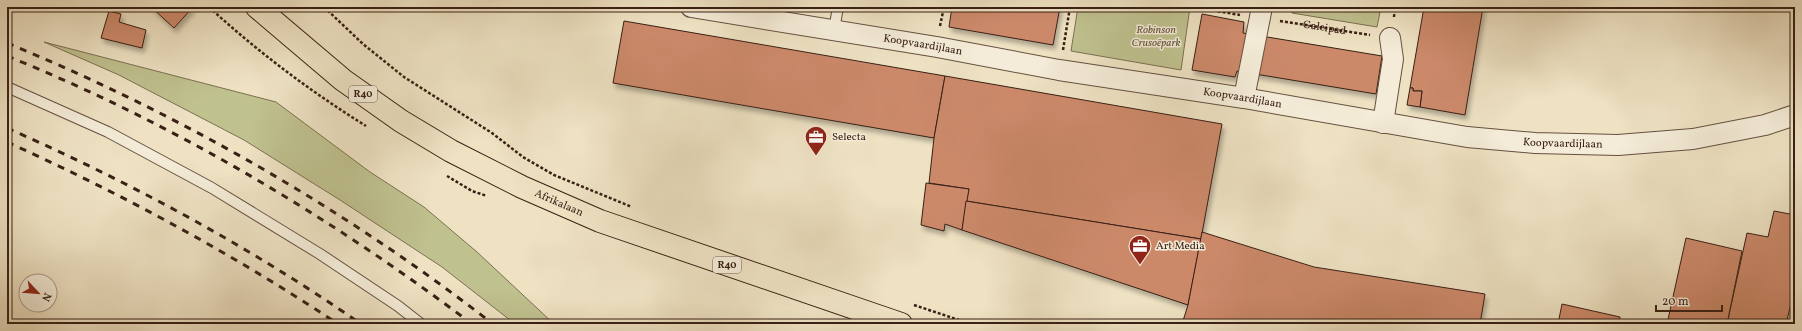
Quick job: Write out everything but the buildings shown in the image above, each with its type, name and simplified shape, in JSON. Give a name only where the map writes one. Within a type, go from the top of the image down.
[{"type":"main road","name":"Afrikalaan","points":[[257,7],[343,80],[400,122],[451,151],[522,188],[600,221],[901,324]]},
{"type":"street","name":"Koopvaardijlaan","points":[[691,7],[834,30],[1059,70],[1244,98],[1467,137],[1535,143],[1618,145],[1693,139],[1764,125],[1795,115]]},
{"type":"street","points":[[1244,98],[1261,13]]},
{"type":"street","points":[[1383,123],[1393,59],[1390,38]]},
{"type":"lane","points":[[834,30],[838,7]]},
{"type":"lane","points":[[7,87],[108,132],[212,188],[320,254],[398,306],[421,324]]},
{"type":"path","points":[[324,7],[363,44],[404,77],[492,133],[523,158],[554,174],[638,209]]},
{"type":"path","points":[[1059,70],[1070,7]]},
{"type":"path","name":"Galeipad","points":[[1193,7],[1261,13],[1390,38]]},
{"type":"path","points":[[1390,38],[1395,7]]},
{"type":"path","points":[[912,304],[971,324]]},
{"type":"green space","name":"Robinson Crusoëpark","points":[[1078,7],[1190,7],[1181,70],[1071,51]]},
{"type":"green space","points":[[1292,7],[1381,7],[1377,27],[1292,13]]},
{"type":"green space","points":[[44,42],[276,102],[370,172],[424,207],[477,252],[554,324],[515,324],[442,267],[340,200],[244,140],[119,75]]},
{"type":"railway","points":[[7,43],[135,101],[198,133],[259,167],[320,203],[379,242],[437,282],[493,324]]},
{"type":"railway","points":[[7,56],[69,82],[130,111],[248,175],[306,209],[362,246],[418,284],[472,324]]},
{"type":"railway","points":[[7,128],[144,193],[188,217],[276,268],[361,324]]},
{"type":"railway","points":[[7,142],[135,204],[176,226],[258,273],[338,324]]},
{"type":"place","name":"Selecta","points":[[816,156]]},
{"type":"place","name":"Art Media","points":[[1140,266]]}]
